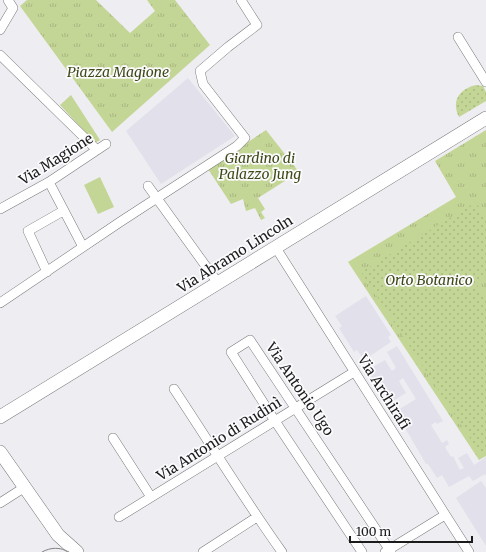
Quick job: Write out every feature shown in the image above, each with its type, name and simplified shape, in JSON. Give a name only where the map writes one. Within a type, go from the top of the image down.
[{"type":"street","points":[[0,30],[13,8],[8,0]]},
{"type":"street","points":[[0,303],[237,146],[245,138],[203,84],[200,71],[257,25],[241,0]]},
{"type":"street","points":[[458,37],[486,82]]},
{"type":"street","points":[[0,55],[97,150]]},
{"type":"street","name":"Via Abramo Lincoln","points":[[0,417],[486,118]]},
{"type":"street","name":"Via Magione","points":[[0,209],[49,182],[106,144]]},
{"type":"street","points":[[49,182],[63,211],[87,244]]},
{"type":"street","points":[[148,186],[218,283]]},
{"type":"street","points":[[47,272],[28,231],[63,211]]},
{"type":"street","name":"Via Archirafi","points":[[276,248],[468,552]]},
{"type":"street","name":"Via Antonio Ugo","points":[[362,552],[231,352],[250,340],[296,408],[388,551]]},
{"type":"street","name":"Via Antonio di Rudinì","points":[[119,517],[354,372]]},
{"type":"street","points":[[174,389],[257,517],[282,552]]},
{"type":"street","points":[[113,438],[151,497]]},
{"type":"street","points":[[0,452],[58,535],[77,552]]},
{"type":"street","points":[[0,502],[25,487]]},
{"type":"street","points":[[388,551],[445,515]]},
{"type":"street","points":[[203,552],[257,517]]},
{"type":"street","points":[[58,535],[61,544],[61,552]]},
{"type":"shaded area","points":[[188,78],[235,136],[161,184],[126,131]]},
{"type":"shaded area","points":[[366,296],[391,335],[388,337],[391,342],[364,360],[357,350],[354,352],[339,328],[342,326],[335,316]]},
{"type":"shaded area","points":[[397,346],[443,421],[437,424],[436,422],[431,425],[442,443],[447,440],[449,444],[445,447],[451,457],[453,456],[460,470],[464,468],[458,458],[467,453],[474,465],[486,457],[486,476],[485,474],[473,481],[469,476],[449,487],[442,475],[437,478],[428,464],[426,464],[405,428],[408,426],[398,410],[416,399],[403,378],[399,381],[406,393],[388,404],[381,392],[386,389],[380,379],[374,383],[366,371],[385,360],[392,371],[396,368],[387,352]]},
{"type":"shaded area","points":[[481,481],[486,488],[486,546],[456,498]]},
{"type":"green space","name":"Piazza Magione","points":[[27,0],[96,0],[130,33],[155,11],[147,0],[175,0],[210,45],[112,132],[20,6]]},
{"type":"green space","points":[[476,85],[483,86],[486,92],[486,101],[459,117],[456,106],[458,96],[465,89]]},
{"type":"green space","points":[[71,95],[100,140],[95,143],[60,105]]},
{"type":"green space","name":"Giardino di Palazzo Jung","points":[[266,130],[299,172],[258,198],[265,209],[261,212],[265,218],[261,220],[255,208],[246,211],[243,199],[231,204],[208,169]]},
{"type":"green space","name":"Orto Botanico","points":[[486,130],[486,456],[479,460],[348,262],[456,197],[435,161]]},
{"type":"green space","points":[[100,177],[114,207],[98,214],[84,185]]},
{"type":"green space","name":"Orto Botanico","points":[[476,202],[486,219],[486,277],[476,283],[486,299],[486,453],[481,455],[361,272]]},
{"type":"tram line","points":[[42,552],[56,548],[69,552]]}]
